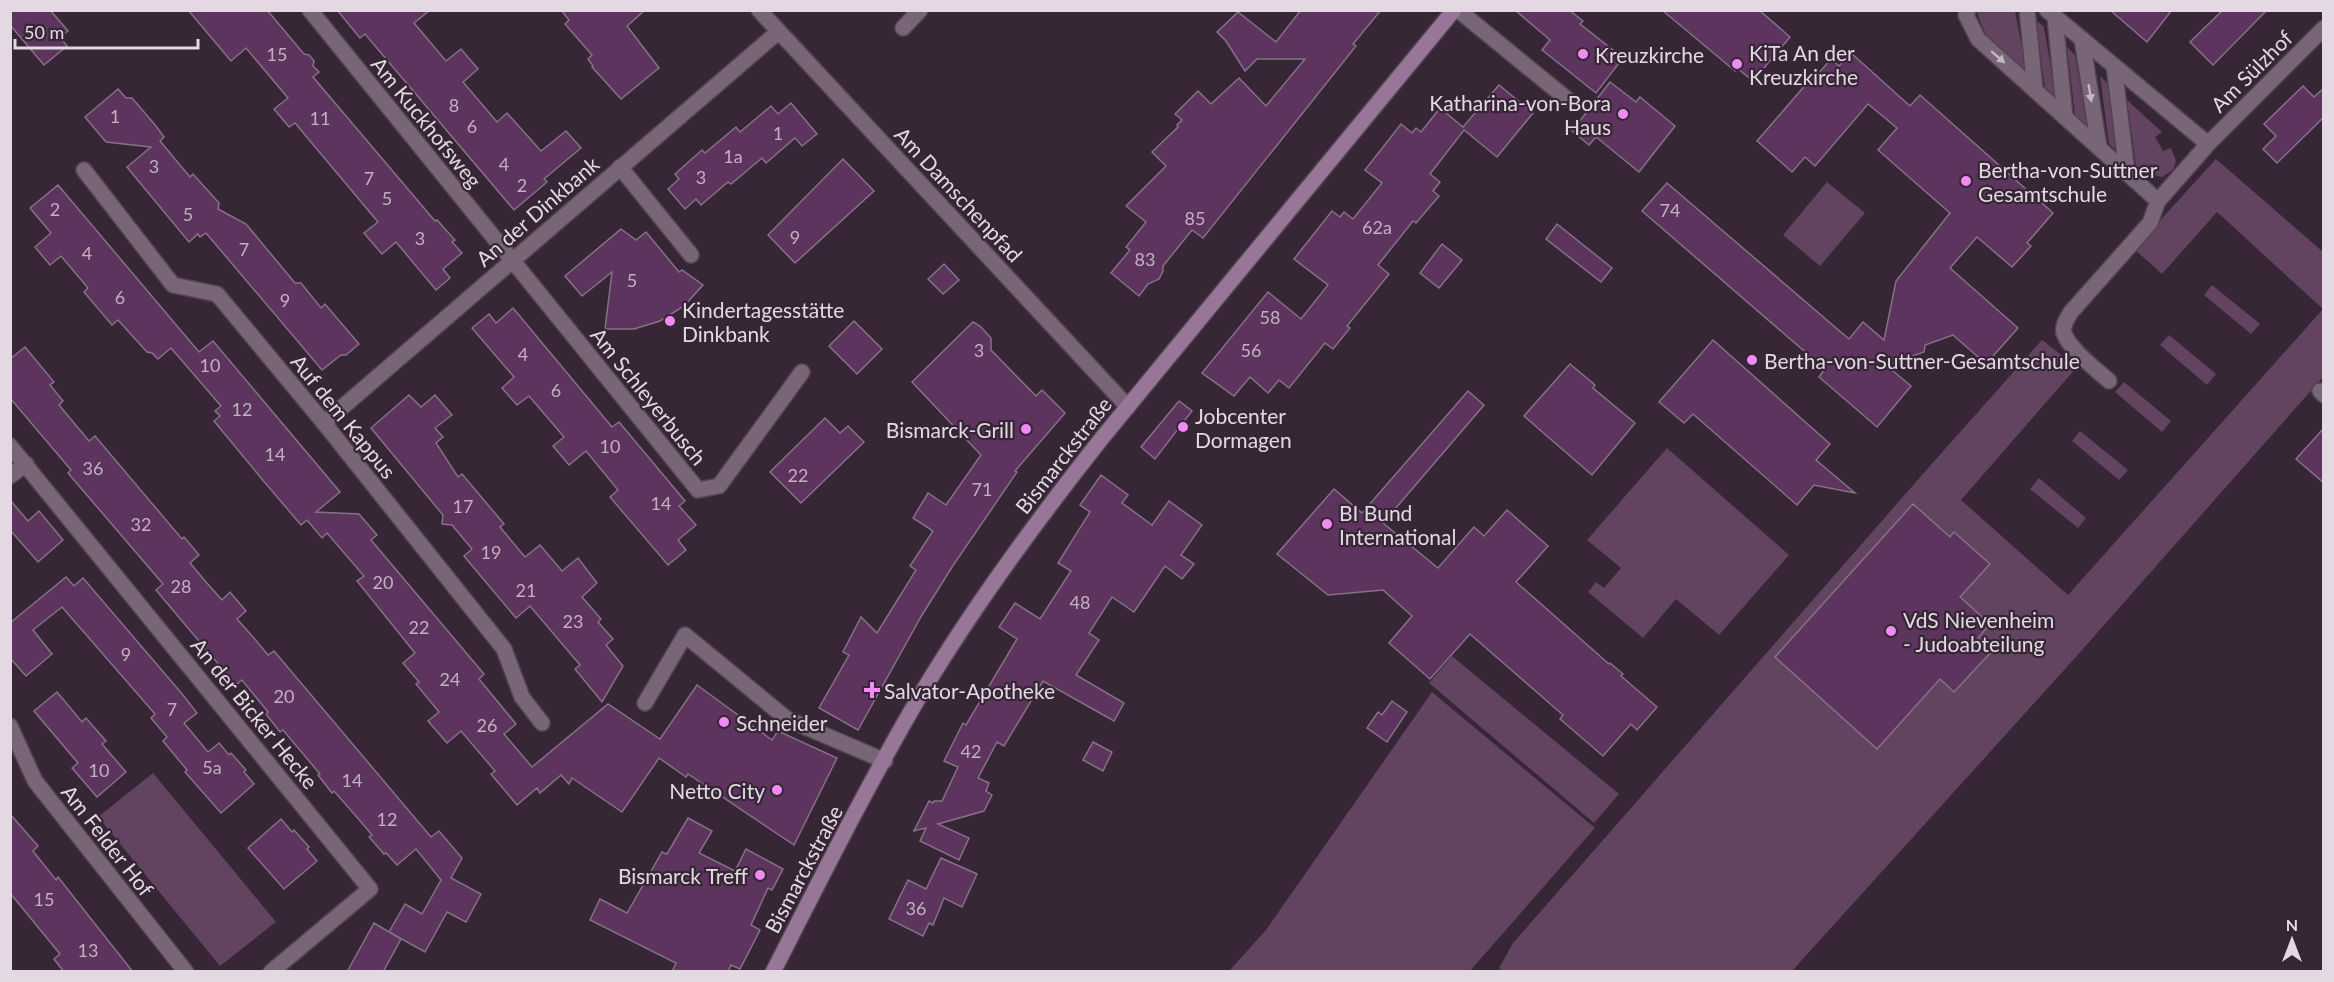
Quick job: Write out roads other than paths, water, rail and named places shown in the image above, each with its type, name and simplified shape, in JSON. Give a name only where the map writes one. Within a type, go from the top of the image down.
[{"type":"street","name":"Am Kuckhofsweg","points":[[310,10],[512,259]]},
{"type":"street","name":"Am Damschenpfad","points":[[759,10],[1128,407]]},
{"type":"street","points":[[903,28],[920,10]]},
{"type":"street","points":[[1456,10],[1568,99]]},
{"type":"street","name":"Bismarckstraße","points":[[773,972],[830,860],[922,694],[990,587],[1047,507],[1456,10]]},
{"type":"street","points":[[1968,10],[1966,15],[1978,39],[2158,201]]},
{"type":"street","points":[[2026,10],[2035,90]]},
{"type":"street","points":[[2051,14],[2065,117]]},
{"type":"street","points":[[2051,14],[2208,144]]},
{"type":"street","name":"Am Sülzhof","points":[[2109,381],[2070,344],[2063,332],[2065,322],[2071,312],[2150,223],[2158,201],[2208,144],[2324,28]]},
{"type":"street","name":"An der Dinkbank","points":[[324,423],[778,32]]},
{"type":"street","points":[[2082,39],[2098,147]]},
{"type":"street","points":[[2114,66],[2127,172]]},
{"type":"street","points":[[620,167],[691,255]]},
{"type":"street","name":"Auf dem Kappus","points":[[84,170],[173,285],[217,294],[324,423],[504,649],[522,697],[542,723]]},
{"type":"street","name":"Am Schleyerbusch","points":[[512,259],[698,490],[719,486],[801,372]]},
{"type":"street","name":"An der Bicker Hecke","points":[[10,446],[370,889],[271,972]]},
{"type":"street","points":[[10,476],[26,464]]},
{"type":"street","points":[[645,703],[685,635],[787,718],[885,761]]},
{"type":"street","name":"Am Felder Hof","points":[[10,726],[35,781],[186,972]]},
{"type":"place","name":"Kreuzkirche","points":[[1583,54]]},
{"type":"place","name":"KiTa An der Kreuzkirche","points":[[1737,64]]},
{"type":"place","name":"Katharina-von-Bora Haus","points":[[1623,114]]},
{"type":"place","name":"Bertha-von-Suttner Gesamtschule","points":[[1966,181]]},
{"type":"place","name":"Kindertagesstätte Dinkbank","points":[[670,321]]},
{"type":"place","name":"Bertha-von-Suttner-Gesamtschule","points":[[1752,360]]},
{"type":"place","name":"Jobcenter Dormagen","points":[[1183,427]]},
{"type":"place","name":"Bismarck-Grill","points":[[1026,429]]},
{"type":"place","name":"BI Bund International","points":[[1327,524]]},
{"type":"place","name":"VdS Nievenheim - Judoabteilung","points":[[1891,631]]},
{"type":"place","name":"Salvator-Apotheke","points":[[872,690]]},
{"type":"place","name":"Schneider","points":[[724,722]]},
{"type":"place","name":"Netto City","points":[[777,790]]},
{"type":"place","name":"Bismarck Treff","points":[[760,875]]}]
